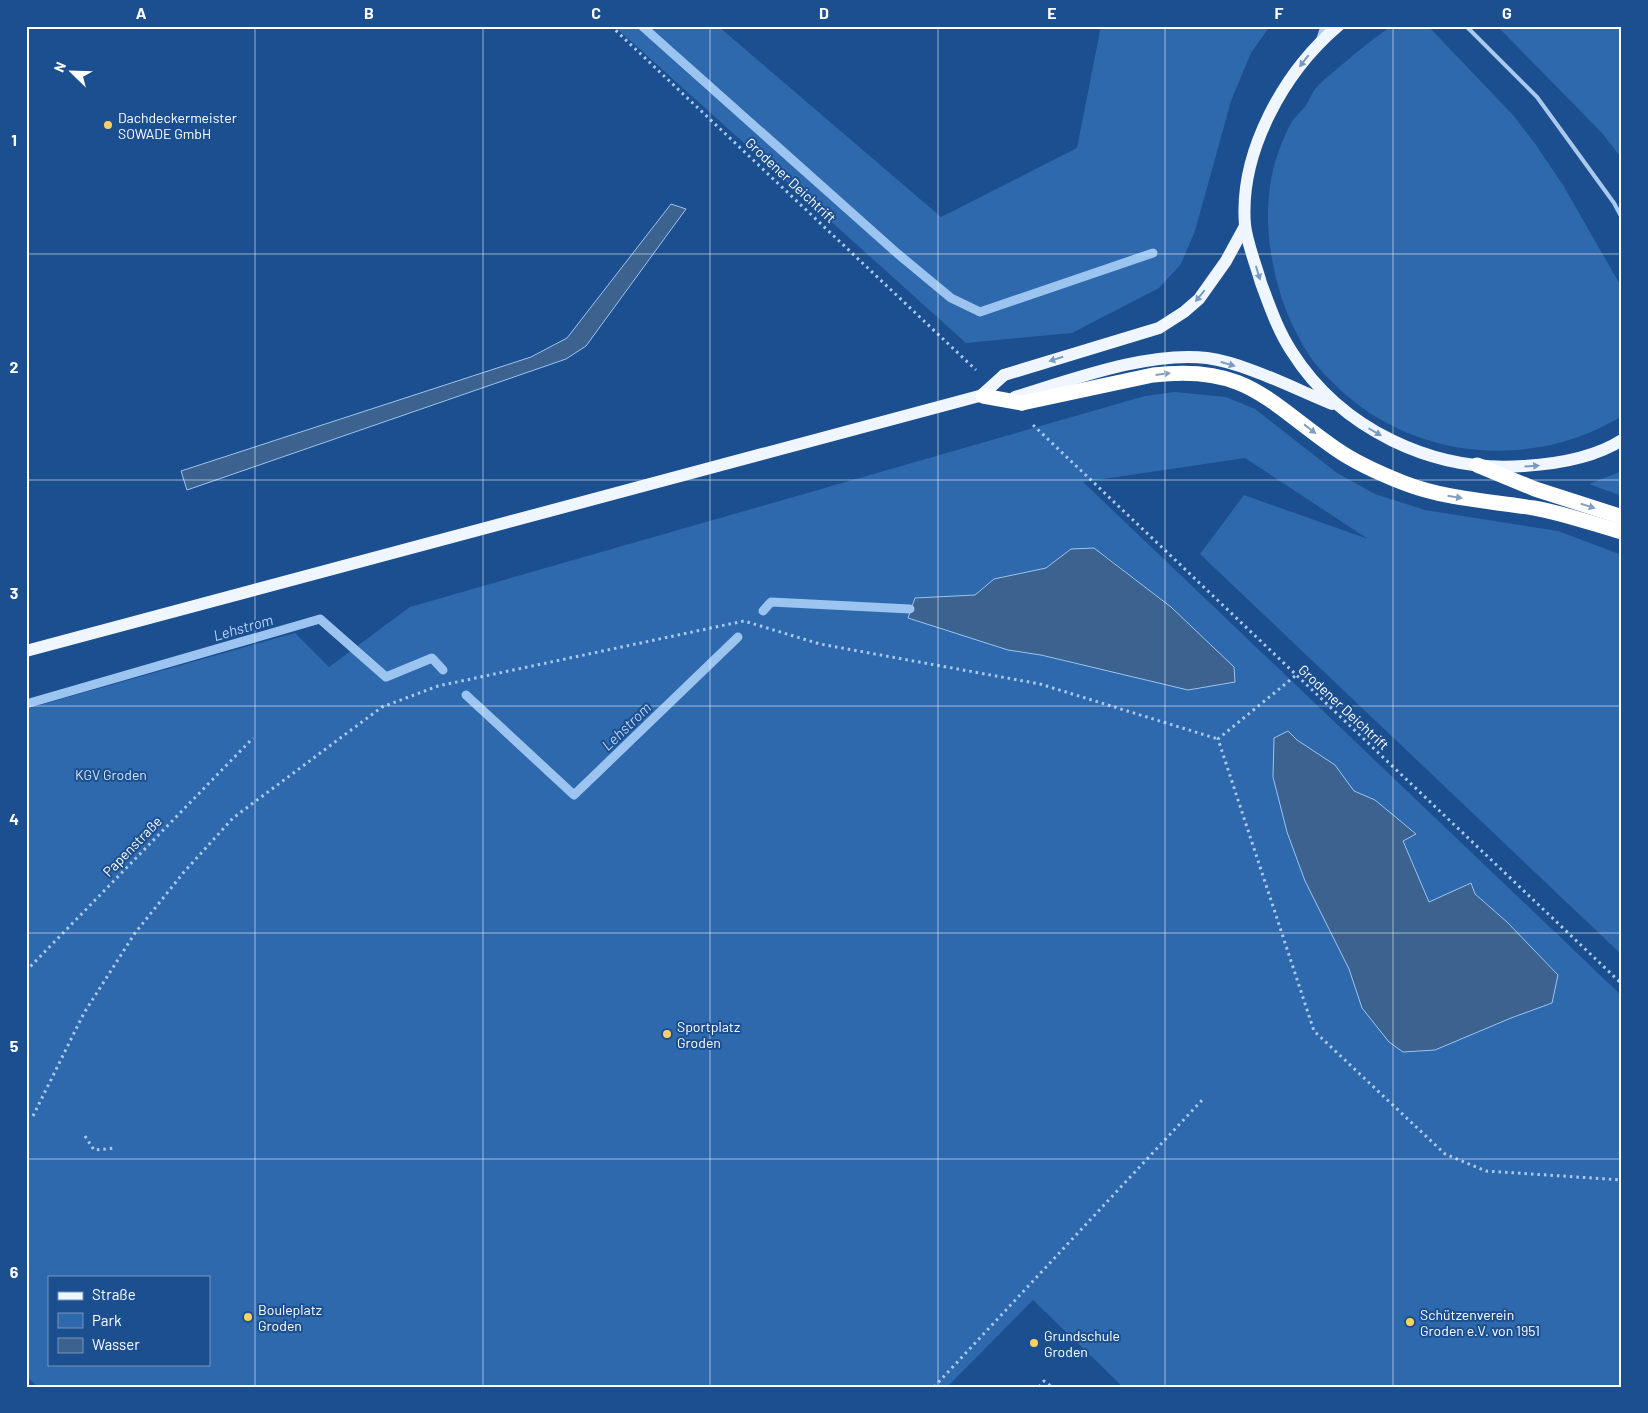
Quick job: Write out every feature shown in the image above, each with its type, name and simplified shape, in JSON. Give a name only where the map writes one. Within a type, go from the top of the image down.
[{"type":"highway","points":[[982,395],[1022,403],[1175,372],[1205,373],[1228,378],[1259,391],[1337,450],[1405,484],[1444,495],[1536,508],[1622,532]]},
{"type":"highway","points":[[1477,465],[1535,489],[1622,517]]},
{"type":"main road","points":[[1338,26],[1320,42],[1284,88],[1258,140],[1246,196],[1245,226],[1259,276],[1280,332],[1308,375],[1335,405],[1370,430],[1395,443],[1441,458],[1477,465],[1508,468],[1544,465],[1582,457],[1622,440]]},
{"type":"main road","points":[[982,395],[1004,375],[1159,328],[1184,312],[1199,299],[1226,261],[1245,226]]},
{"type":"main road","points":[[26,652],[914,415],[982,395],[1015,397],[1111,369],[1160,360],[1207,358],[1243,368],[1335,405]]},
{"type":"street","points":[[1320,42],[1325,26]]},
{"type":"lane","points":[[1466,26],[1537,97],[1614,203],[1622,218]]},
{"type":"path","name":"Grodener Deichtrift","points":[[611,26],[955,349]]},
{"type":"path","name":"Grodener Deichtrift","points":[[1052,445],[1622,984]]},
{"type":"path","points":[[33,1116],[84,1013],[136,933],[184,872],[233,818],[382,707],[438,686],[744,621],[820,644],[1040,684],[1218,739]]},
{"type":"path","points":[[1218,739],[1295,676]]},
{"type":"path","name":"Papenstraße","points":[[26,971],[253,738]]},
{"type":"path","points":[[1218,739],[1314,1032],[1445,1154],[1486,1171],[1622,1180]]},
{"type":"path","points":[[934,1387],[1203,1099]]},
{"type":"path","points":[[86,1136],[94,1150],[116,1148]]},
{"type":"path","points":[[1039,1387],[1044,1381],[1052,1387]]},
{"type":"green space","points":[[614,26],[718,26],[941,217],[1077,148],[1101,26],[1270,26],[1251,53],[1231,101],[1195,231],[1181,264],[1159,288],[1072,333],[966,343]]},
{"type":"green space","points":[[1392,26],[1428,26],[1513,115],[1563,185],[1622,288],[1622,416],[1589,433],[1553,444],[1517,450],[1480,450],[1443,444],[1408,433],[1375,416],[1345,394],[1330,380],[1313,360],[1303,344],[1291,323],[1282,300],[1270,246],[1268,228],[1269,193],[1276,159],[1291,123],[1306,106],[1318,85],[1364,46]]},
{"type":"green space","points":[[1497,26],[1622,28],[1622,159],[1602,133]]},
{"type":"green space","name":"KGV Groden","points":[[1175,392],[1226,397],[1255,409],[1337,473],[1375,494],[1425,510],[1558,531],[1622,555],[1622,955],[1200,554],[1244,495],[1368,539],[1245,458],[1083,482],[1622,996],[1622,1387],[1123,1387],[1033,1300],[947,1387],[38,1387],[26,1376],[26,709],[295,633],[329,667],[410,607],[1145,396]],"holes":[[[1071,549],[1107,557],[1171,607],[1198,635],[1188,690],[1041,655],[1008,650],[908,618],[947,598],[975,595],[994,579],[1046,568]],[[1288,731],[1297,740],[1335,765],[1354,791],[1375,800],[1415,833],[1403,841],[1429,903],[1475,894],[1507,922],[1558,975],[1552,1003],[1511,1018],[1362,1008],[1349,969],[1305,881],[1287,832],[1273,777]]]},
{"type":"green space","points":[[1622,471],[1622,496],[1589,484]]},
{"type":"water","points":[[671,204],[686,209],[586,346],[566,359],[187,490],[181,471],[531,357],[567,338]]},
{"type":"water","points":[[1094,548],[1171,607],[1234,667],[1235,682],[1188,690],[1041,655],[1008,650],[908,618],[915,598],[975,595],[994,579],[1046,568],[1071,549]]},
{"type":"water","points":[[1288,731],[1297,740],[1335,765],[1354,791],[1375,800],[1416,834],[1403,841],[1429,902],[1471,883],[1475,894],[1507,922],[1558,975],[1552,1003],[1435,1050],[1403,1052],[1389,1042],[1362,1008],[1349,969],[1305,881],[1287,832],[1273,777],[1274,738]]},
{"type":"waterway","points":[[642,26],[898,254],[951,298],[980,312],[1153,253]]},
{"type":"waterway","name":"Lehstrom","points":[[763,611],[771,602],[910,609]]},
{"type":"waterway","name":"Lehstrom","points":[[26,704],[320,619],[386,677],[432,658],[443,670]]},
{"type":"waterway","name":"Lehstrom","points":[[466,695],[574,795],[738,637]]},
{"type":"place","name":"Dachdeckermeister SOWADE GmbH","points":[[108,125]]},
{"type":"place","name":"Sportplatz Groden","points":[[667,1034]]},
{"type":"place","name":"Bouleplatz Groden","points":[[248,1317]]},
{"type":"place","name":"Schützenverein Groden e.V. von 1951","points":[[1410,1322]]},
{"type":"place","name":"Grundschule Groden","points":[[1034,1343]]}]
